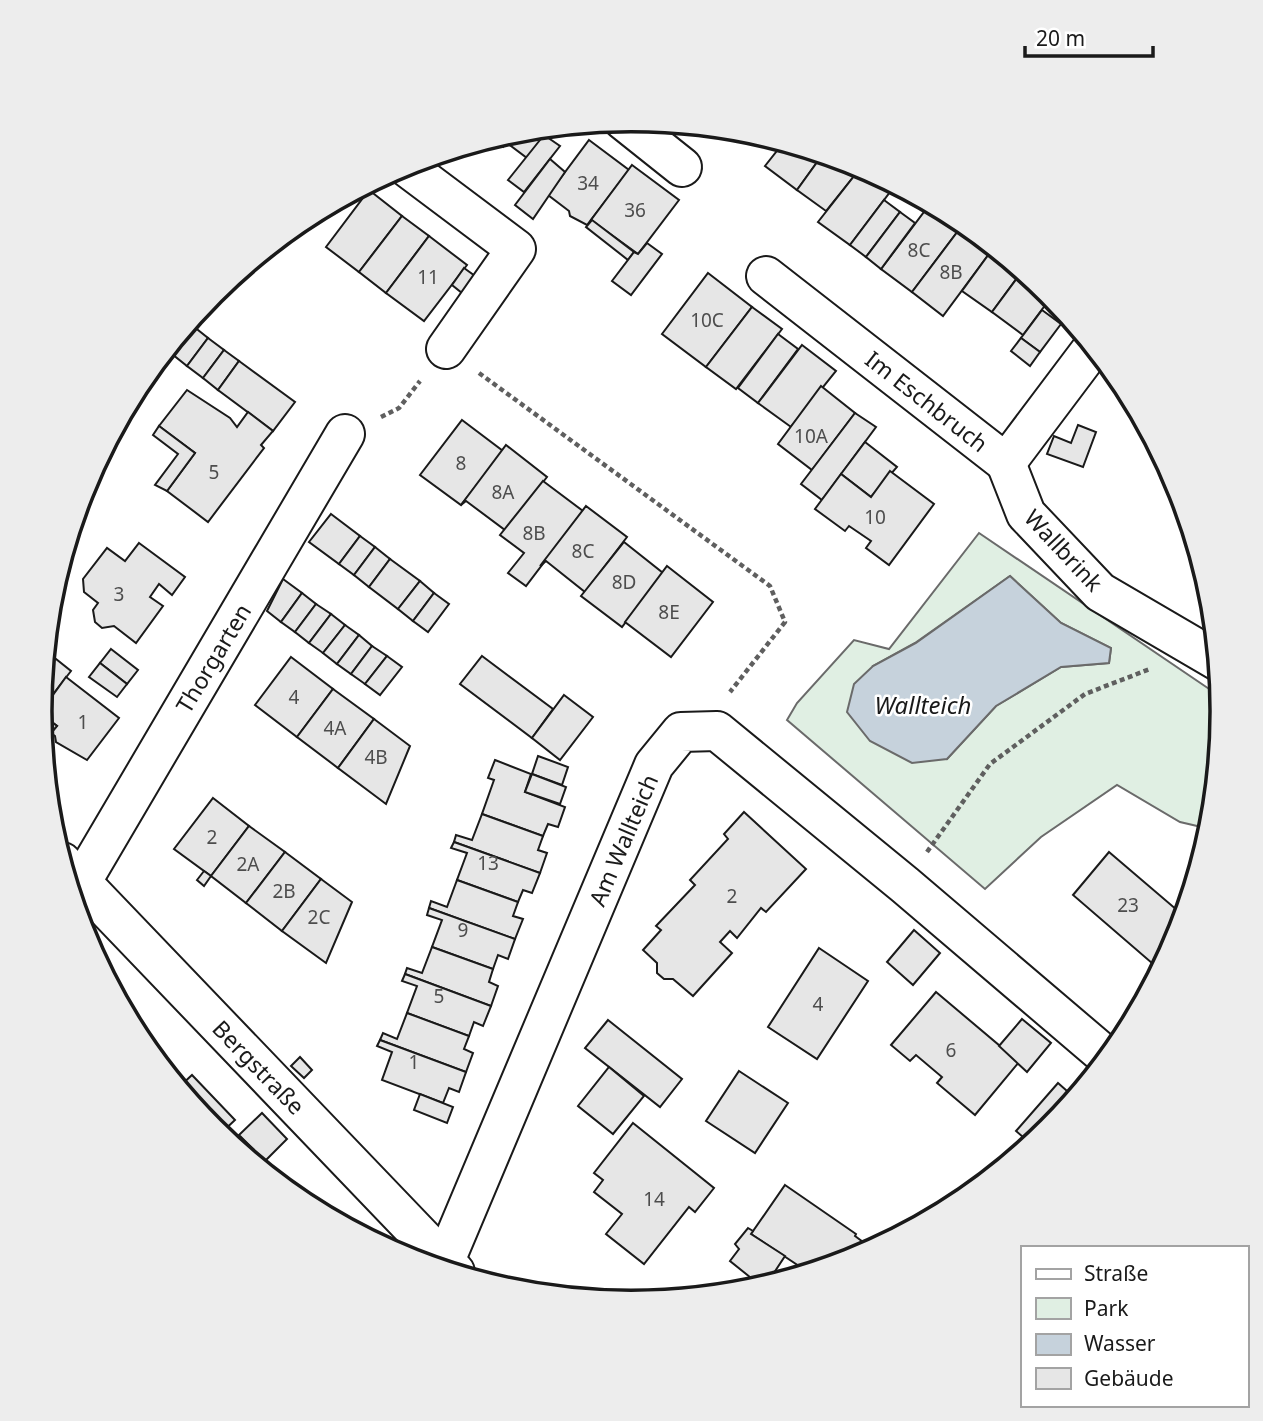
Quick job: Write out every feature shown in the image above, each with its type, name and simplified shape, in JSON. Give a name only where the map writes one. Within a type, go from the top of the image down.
[{"type":"street","points":[[638,132],[682,167]]},
{"type":"street","points":[[416,174],[516,249],[446,349]]},
{"type":"street","name":"Im Eschbruch","points":[[766,276],[1006,463],[1088,354]]},
{"type":"street","name":"Thorgarten","points":[[76,872],[345,434]]},
{"type":"street","name":"Wallbrink","points":[[1006,463],[1026,514],[1100,592],[1208,655]]},
{"type":"street","name":"Am Wallteich","points":[[450,1261],[654,765],[681,732],[717,732],[905,885],[1100,1051]]},
{"type":"street","name":"Bergstraße","points":[[80,886],[434,1255]]},
{"type":"path","points":[[345,434],[399,408],[446,349],[770,586],[785,622],[728,695]]},
{"type":"path","points":[[924,855],[989,764],[1085,694],[1208,656]]},
{"type":"green space","points":[[979,533],[1209,689],[1206,786],[1198,826],[1180,822],[1117,785],[1041,837],[985,889],[787,720],[797,703],[854,640],[889,649]],"holes":[[[1010,576],[1061,623],[1111,648],[1109,663],[1061,667],[996,706],[947,759],[873,666],[915,643]]]},
{"type":"water","name":"Wallteich","points":[[1010,576],[1061,623],[1111,648],[1109,663],[1061,667],[996,706],[947,759],[912,763],[870,741],[847,712],[854,684],[873,666],[916,643]]},
{"type":"building","points":[[548,138],[560,146],[524,192],[508,180],[541,139]]},
{"type":"building","points":[[541,139],[527,158],[510,145]]},
{"type":"building","points":[[589,140],[629,170],[587,225],[570,216],[569,211],[548,195]]},
{"type":"building","points":[[777,150],[817,162],[797,190],[765,166]]},
{"type":"building","points":[[550,159],[565,172],[533,219],[515,205]]},
{"type":"building","points":[[817,162],[854,176],[826,211],[797,190]]},
{"type":"building","points":[[632,165],[679,200],[638,254],[591,220]]},
{"type":"building","points":[[854,176],[890,192],[850,245],[818,222]]},
{"type":"building","points":[[372,193],[402,216],[359,272],[326,247],[364,197]]},
{"type":"building","points":[[884,200],[900,212],[866,257],[850,245]]},
{"type":"building","points":[[925,211],[957,232],[912,292],[881,269]]},
{"type":"building","points":[[900,212],[915,223],[881,269],[866,257]]},
{"type":"building","points":[[402,216],[429,236],[386,293],[359,272]]},
{"type":"building","points":[[592,220],[634,252],[628,260],[586,227]]},
{"type":"building","points":[[957,232],[988,255],[943,316],[912,292]]},
{"type":"building","points":[[429,236],[467,265],[424,321],[386,293]]},
{"type":"building","points":[[647,243],[662,254],[631,295],[612,281],[634,252],[638,254]]},
{"type":"building","points":[[988,255],[1017,278],[992,312],[962,291]]},
{"type":"building","points":[[464,268],[475,276],[462,293],[452,285]]},
{"type":"building","points":[[708,273],[752,307],[706,367],[662,334]]},
{"type":"building","points":[[1017,278],[1045,305],[1023,335],[992,312]]},
{"type":"building","points":[[752,307],[782,329],[736,389],[706,367]]},
{"type":"building","points":[[1042,310],[1061,324],[1040,352],[1021,338]]},
{"type":"building","points":[[196,329],[208,338],[187,366],[174,356]]},
{"type":"building","points":[[778,334],[798,349],[758,403],[738,388]]},
{"type":"building","points":[[208,338],[224,350],[203,378],[187,366]]},
{"type":"building","points":[[1021,338],[1040,352],[1030,366],[1011,351]]},
{"type":"building","points":[[802,345],[836,371],[791,427],[758,403]]},
{"type":"building","points":[[224,350],[239,361],[218,390],[203,378]]},
{"type":"building","points":[[239,361],[295,402],[273,431],[218,390]]},
{"type":"building","points":[[821,386],[855,413],[812,470],[778,444]]},
{"type":"building","points":[[187,390],[230,418],[237,427],[248,412],[273,431],[261,445],[264,448],[208,522],[167,491],[195,453],[159,426]]},
{"type":"building","points":[[855,413],[876,427],[822,500],[801,484]]},
{"type":"building","points":[[462,420],[503,451],[461,505],[420,475]]},
{"type":"building","points":[[1078,425],[1096,432],[1083,467],[1047,454],[1054,436],[1071,443]]},
{"type":"building","points":[[159,426],[195,453],[167,491],[155,485],[178,454],[153,435]]},
{"type":"building","points":[[865,442],[897,467],[871,497],[841,474]]},
{"type":"building","points":[[506,445],[547,477],[505,530],[466,501],[461,505]]},
{"type":"building","points":[[890,471],[934,504],[889,565],[866,548],[871,541],[849,526],[845,531],[815,509],[841,474],[871,497]]},
{"type":"building","points":[[543,481],[583,511],[526,586],[508,573],[524,553],[500,535]]},
{"type":"building","points":[[586,506],[627,537],[585,592],[546,561],[540,566]]},
{"type":"building","points":[[331,514],[360,536],[339,564],[309,542]]},
{"type":"building","points":[[360,536],[375,547],[354,575],[339,564]]},
{"type":"building","points":[[624,542],[663,573],[622,627],[581,596]]},
{"type":"building","points":[[139,543],[185,577],[172,595],[159,584],[150,597],[163,606],[136,643],[114,626],[102,628],[95,622],[93,610],[98,603],[84,592],[83,579],[107,548],[125,561]]},
{"type":"building","points":[[375,547],[390,559],[369,587],[354,575]]},
{"type":"building","points":[[390,559],[420,581],[398,609],[369,587]]},
{"type":"building","points":[[667,566],[713,602],[671,657],[625,622]]},
{"type":"building","points":[[283,579],[302,593],[281,622],[267,611]]},
{"type":"building","points":[[420,581],[434,593],[413,621],[398,609]]},
{"type":"building","points":[[302,593],[316,604],[295,632],[281,622]]},
{"type":"building","points":[[434,593],[449,604],[428,632],[413,621]]},
{"type":"building","points":[[316,604],[331,614],[309,643],[295,632]]},
{"type":"building","points":[[331,614],[345,625],[323,653],[309,643]]},
{"type":"building","points":[[345,625],[359,635],[337,664],[323,653]]},
{"type":"building","points":[[359,635],[372,646],[351,674],[337,664]]},
{"type":"building","points":[[372,646],[387,656],[365,684],[351,674]]},
{"type":"building","points":[[111,649],[138,670],[127,684],[100,663]]},
{"type":"building","points":[[387,656],[402,667],[380,695],[365,684]]},
{"type":"building","points":[[482,656],[553,709],[532,738],[460,684]]},
{"type":"building","points":[[291,657],[333,689],[297,737],[255,705]]},
{"type":"building","points":[[55,658],[71,671],[53,694]]},
{"type":"building","points":[[100,663],[127,684],[117,697],[89,677]]},
{"type":"building","points":[[66,677],[119,718],[87,760],[56,742],[53,735],[57,726],[53,723],[53,695]]},
{"type":"building","points":[[333,689],[374,719],[338,768],[297,737]]},
{"type":"building","points":[[564,695],[593,717],[560,760],[532,738]]},
{"type":"building","points":[[374,719],[410,746],[386,804],[338,768]]},
{"type":"building","points":[[538,756],[568,767],[562,785],[532,774]]},
{"type":"building","points":[[495,760],[531,774],[525,792],[565,807],[558,827],[548,824],[543,836],[482,814],[494,780],[488,778]]},
{"type":"building","points":[[532,774],[566,787],[560,804],[525,792]]},
{"type":"building","points":[[213,798],[249,826],[211,876],[174,849]]},
{"type":"building","points":[[744,812],[806,869],[766,912],[761,908],[737,938],[730,931],[720,942],[732,953],[693,996],[673,979],[664,979],[657,973],[657,963],[643,950],[661,930],[656,926],[695,885],[690,880],[728,839],[724,834]]},
{"type":"building","points":[[482,814],[543,836],[538,850],[547,853],[540,873],[454,842],[456,835],[472,840]]},
{"type":"building","points":[[249,826],[285,852],[246,903],[211,876]]},
{"type":"building","points":[[454,842],[540,873],[532,893],[523,890],[518,902],[457,880],[467,853],[451,848]]},
{"type":"building","points":[[285,852],[321,879],[282,931],[246,903]]},
{"type":"building","points":[[1109,852],[1175,909],[1152,964],[1073,895]]},
{"type":"building","points":[[204,871],[211,876],[204,886],[197,880]]},
{"type":"building","points":[[321,879],[352,902],[326,963],[282,931]]},
{"type":"building","points":[[457,880],[518,902],[513,916],[523,919],[515,939],[429,908],[431,901],[447,907]]},
{"type":"building","points":[[429,908],[515,939],[508,959],[498,955],[493,969],[432,947],[442,920],[427,915]]},
{"type":"building","points":[[914,930],[940,953],[913,985],[887,962]]},
{"type":"building","points":[[432,947],[493,969],[489,982],[498,986],[491,1006],[405,974],[407,968],[422,973]]},
{"type":"building","points":[[819,948],[868,981],[817,1059],[768,1027]]},
{"type":"building","points":[[405,974],[491,1006],[483,1026],[474,1022],[469,1036],[407,1013],[417,986],[402,981]]},
{"type":"building","points":[[936,992],[1019,1062],[975,1115],[937,1083],[942,1077],[916,1055],[910,1061],[891,1045]]},
{"type":"building","points":[[407,1013],[469,1036],[464,1049],[473,1053],[466,1072],[380,1040],[383,1033],[397,1039]]},
{"type":"building","points":[[1022,1019],[1051,1043],[1027,1072],[999,1046]]},
{"type":"building","points":[[608,1020],[682,1079],[660,1107],[585,1048]]},
{"type":"building","points":[[380,1040],[466,1072],[459,1092],[449,1088],[443,1103],[382,1080],[392,1052],[377,1046]]},
{"type":"building","points":[[300,1057],[312,1070],[304,1078],[291,1066]]},
{"type":"building","points":[[609,1067],[644,1096],[613,1134],[578,1106]]},
{"type":"building","points":[[739,1071],[788,1103],[755,1153],[706,1121]]},
{"type":"building","points":[[192,1075],[235,1120],[229,1126],[186,1080]]},
{"type":"building","points":[[1058,1083],[1068,1091],[1023,1137],[1016,1131]]},
{"type":"building","points":[[420,1094],[453,1107],[447,1123],[414,1110]]},
{"type":"building","points":[[262,1113],[287,1139],[266,1160],[239,1135]]},
{"type":"building","points":[[633,1123],[714,1188],[695,1212],[689,1207],[644,1264],[606,1234],[622,1214],[594,1192],[603,1180],[594,1173]]},
{"type":"building","points":[[785,1185],[856,1234],[862,1241],[798,1265],[751,1234]]},
{"type":"building","points":[[748,1228],[753,1231],[751,1234],[785,1256],[775,1271],[750,1277],[730,1261],[739,1249],[735,1244]]}]
